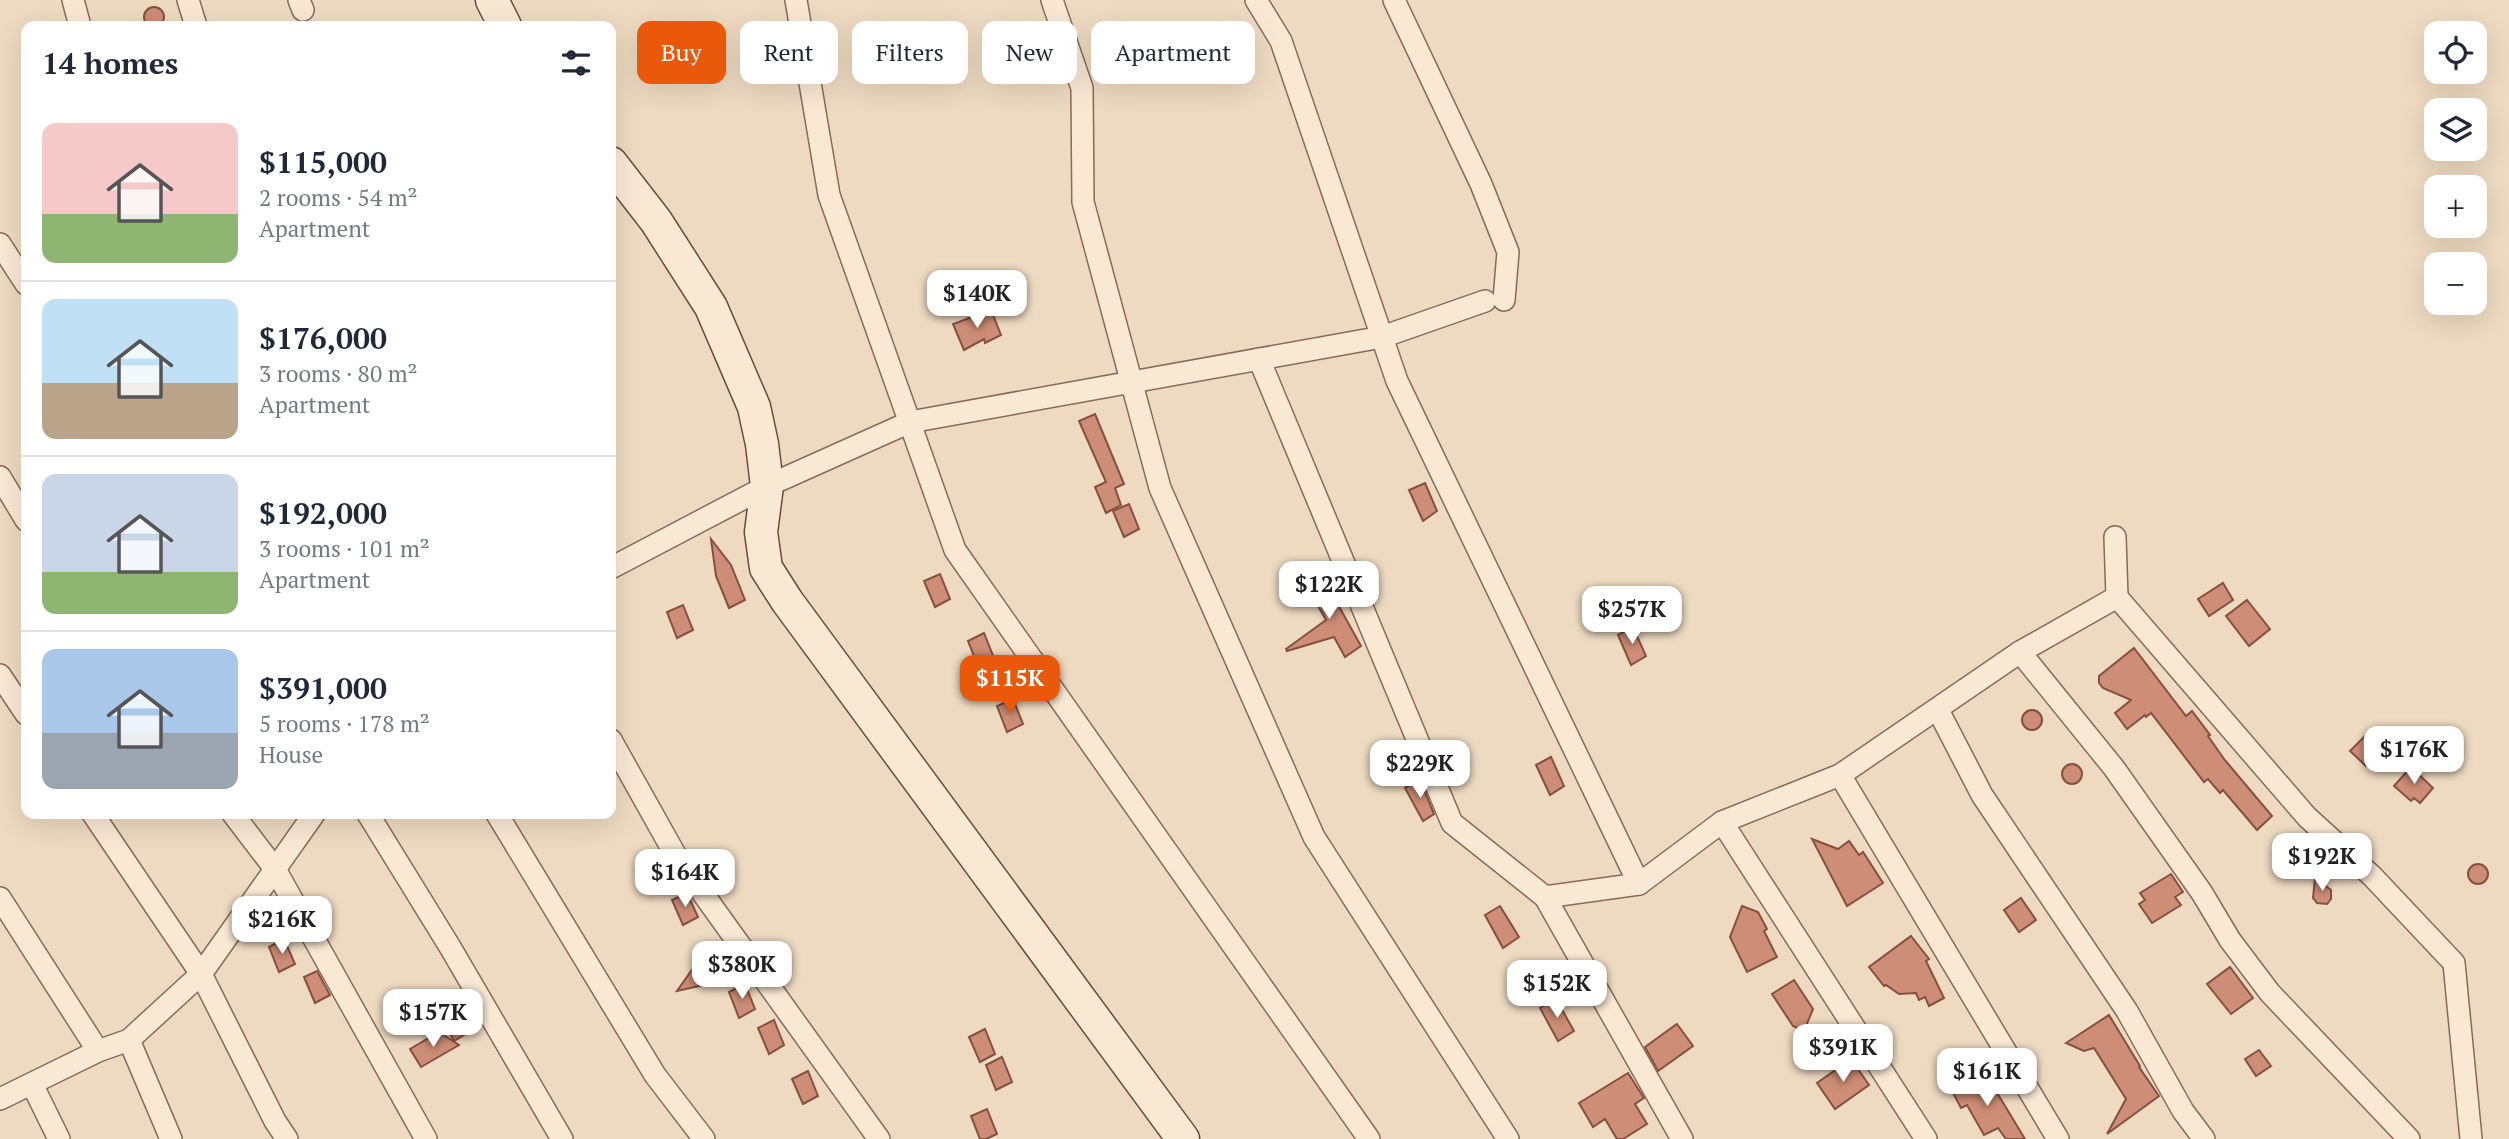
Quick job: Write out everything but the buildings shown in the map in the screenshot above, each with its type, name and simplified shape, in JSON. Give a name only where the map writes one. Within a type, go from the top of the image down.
[{"type":"street","points":[[73,0],[79,21]]},
{"type":"street","points":[[188,0],[194,21]]},
{"type":"street","points":[[492,0],[502,21]]},
{"type":"street","points":[[796,0],[829,195],[955,550],[1369,1139]]},
{"type":"street","points":[[1052,0],[1082,88],[1083,202],[1160,488],[1314,837],[1508,1139]]},
{"type":"street","points":[[1256,0],[1281,41],[1397,381],[1639,884]]},
{"type":"street","points":[[616,565],[767,486],[910,422],[1382,337],[1495,301],[1508,252],[1481,184],[1394,0]]},
{"type":"street","points":[[616,169],[656,221],[711,307],[754,407],[767,486],[761,531],[766,568],[787,601],[1183,1139]]},
{"type":"street","points":[[0,244],[21,276]]},
{"type":"street","points":[[1259,359],[1452,823],[1545,897],[1682,1139]]},
{"type":"street","points":[[0,477],[21,512]]},
{"type":"street","points":[[2115,537],[2117,597],[2307,817],[2372,876],[2454,962],[2472,1139]]},
{"type":"street","points":[[1545,897],[1639,884],[1721,822],[1840,775],[2020,652],[2117,597]]},
{"type":"street","points":[[2020,652],[2114,768],[2202,893],[2230,940],[2270,993],[2409,1139]]},
{"type":"street","points":[[0,675],[21,706]]},
{"type":"street","points":[[1938,710],[1982,795],[2127,1011],[2183,1111],[2204,1139]]},
{"type":"street","points":[[616,749],[676,856],[879,1139]]},
{"type":"street","points":[[1840,775],[2058,1139]]},
{"type":"street","points":[[96,819],[201,974],[275,1121],[287,1139]]},
{"type":"street","points":[[237,819],[275,869],[426,1139]]},
{"type":"street","points":[[0,1099],[98,1051],[129,1040],[201,974],[310,819]]},
{"type":"street","points":[[371,819],[450,947],[562,1139]]},
{"type":"street","points":[[500,819],[655,1074],[704,1139]]},
{"type":"street","points":[[1721,822],[1926,1139]]},
{"type":"street","points":[[0,898],[98,1051]]},
{"type":"street","points":[[129,1040],[172,1139]]},
{"type":"street","points":[[32,1084],[59,1139]]}]
